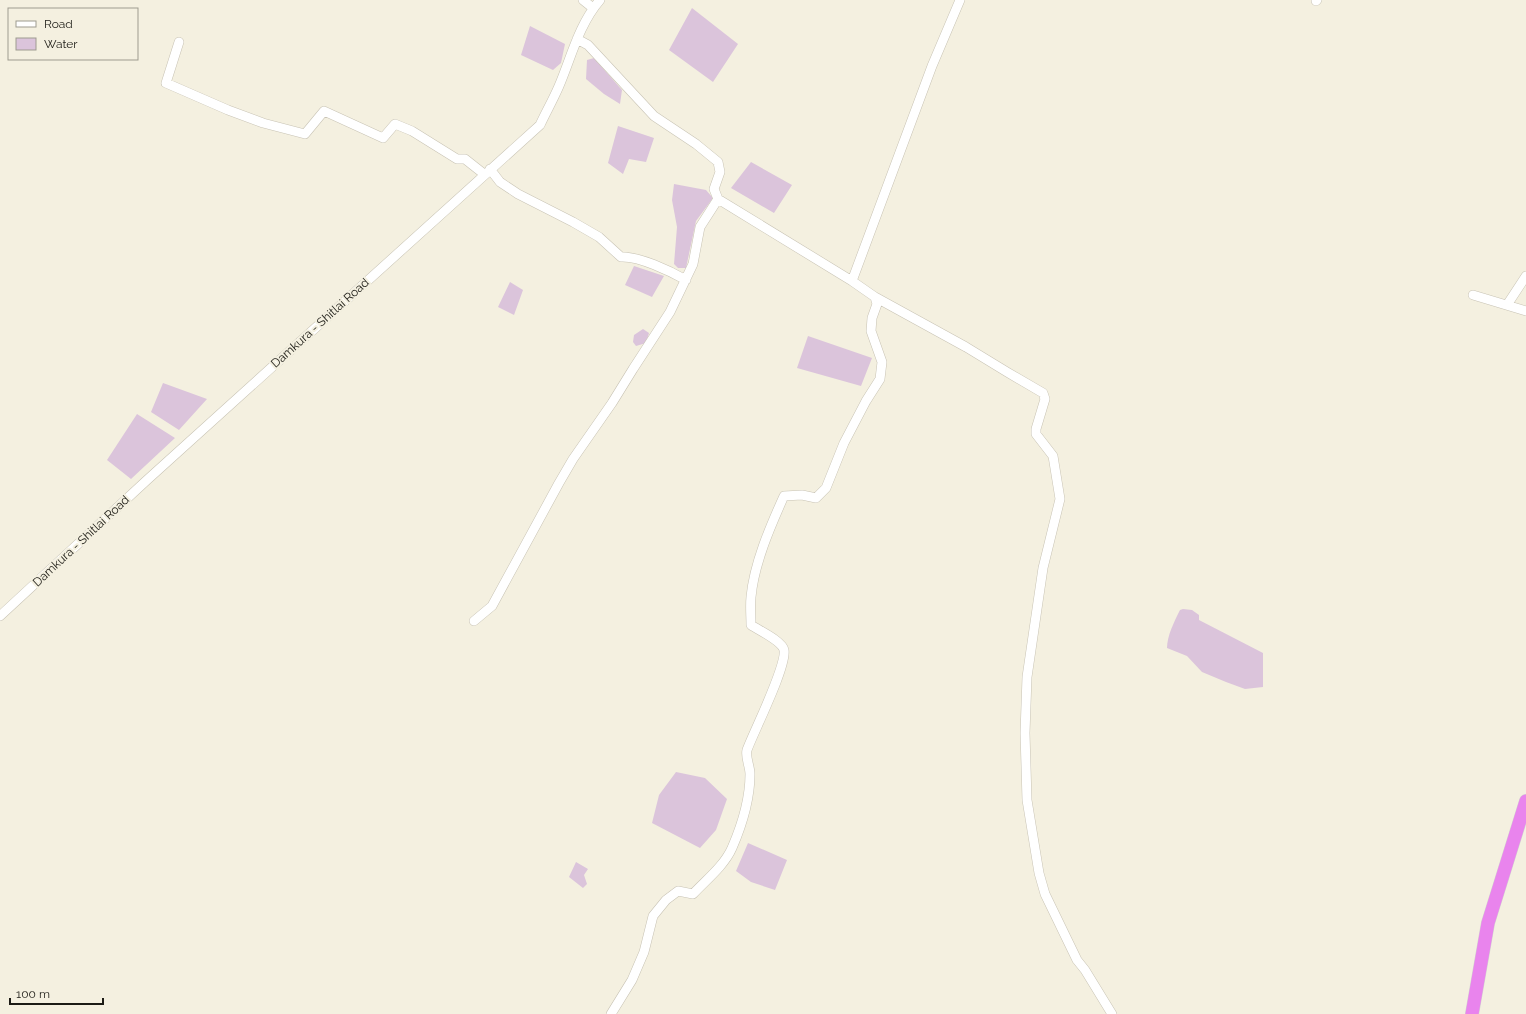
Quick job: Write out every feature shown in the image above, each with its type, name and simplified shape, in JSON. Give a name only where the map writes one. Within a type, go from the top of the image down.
[{"type":"highway","points":[[1472,1014],[1488,923],[1526,801]]},
{"type":"street","points":[[583,0],[593,8]]},
{"type":"street","name":"Damkura - Shitlai Road","points":[[0,616],[147,480],[540,125],[559,86],[577,39],[593,8],[600,0]]},
{"type":"street","points":[[852,281],[932,66],[960,0]]},
{"type":"street","points":[[577,39],[588,45],[654,116],[696,144],[718,162],[720,172],[714,189],[718,199],[852,281],[875,297],[966,346],[1043,393],[1045,399],[1036,429],[1036,434],[1053,456],[1060,499],[1043,568],[1027,677],[1025,733],[1027,800],[1045,894],[1077,960],[1085,970],[1112,1014]]},
{"type":"street","points":[[179,42],[166,84],[263,123],[304,134],[324,111],[383,138],[395,124],[412,131],[457,158],[465,159],[487,172],[518,194],[599,236],[622,257],[628,257],[656,266],[686,280]]},
{"type":"street","points":[[474,621],[492,606],[573,459],[612,403],[632,368],[670,312],[693,264],[700,227],[718,199]]},
{"type":"street","points":[[1507,304],[1526,276]]},
{"type":"street","points":[[1473,295],[1507,304],[1526,311]]},
{"type":"street","points":[[611,1014],[632,980],[644,952],[653,916],[666,900],[678,891],[693,894],[717,869],[732,849],[743,818],[750,773],[746,752],[781,668],[784,651],[781,643],[751,625],[751,596],[756,572],[766,541],[784,496],[802,495],[816,498],[826,488],[844,443],[866,400],[880,379],[882,362],[871,331],[872,318],[878,304],[875,297]]},
{"type":"water","points":[[692,8],[738,44],[713,82],[669,50]]},
{"type":"water","points":[[530,26],[565,44],[561,63],[553,70],[521,55]]},
{"type":"water","points":[[594,58],[622,90],[620,104],[604,94],[586,79],[587,60]]},
{"type":"water","points":[[618,126],[654,138],[646,162],[629,159],[623,174],[608,163]]},
{"type":"water","points":[[751,162],[792,185],[774,213],[731,188]]},
{"type":"water","points":[[674,184],[706,190],[713,198],[696,221],[686,268],[678,268],[674,264],[677,227],[672,200]]},
{"type":"water","points":[[634,266],[664,276],[652,297],[625,285]]},
{"type":"water","points":[[510,282],[523,290],[514,315],[498,307]]},
{"type":"water","points":[[643,329],[649,333],[646,343],[636,346],[633,342],[634,335]]},
{"type":"water","points":[[808,336],[872,358],[861,386],[797,368]]},
{"type":"water","points":[[163,383],[207,399],[179,430],[151,412]]},
{"type":"water","points":[[137,414],[175,438],[131,479],[107,460]]},
{"type":"water","points":[[1180,610],[1192,610],[1199,615],[1199,620],[1263,653],[1263,687],[1245,689],[1226,682],[1202,672],[1187,656],[1167,648],[1171,629]]},
{"type":"water","points":[[676,772],[705,778],[727,799],[716,830],[700,848],[652,823],[659,795]]},
{"type":"water","points":[[748,843],[787,860],[775,890],[751,882],[736,871]]},
{"type":"water","points":[[576,862],[588,869],[584,875],[587,884],[583,888],[569,877]]}]
